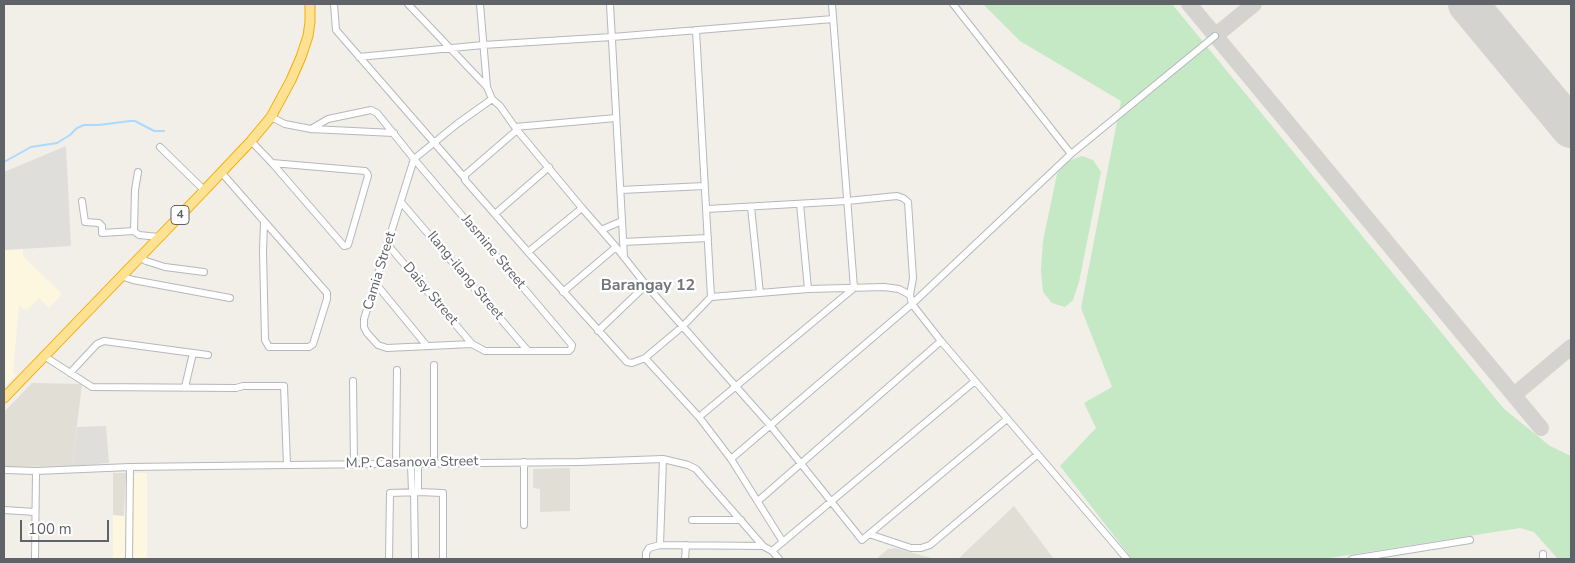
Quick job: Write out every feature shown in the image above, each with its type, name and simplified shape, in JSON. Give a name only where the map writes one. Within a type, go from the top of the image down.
[{"type":"highway","name":"4","points":[[4,398],[251,141],[271,117],[288,87],[301,57],[309,29],[310,4]]},
{"type":"street","points":[[334,4],[336,30],[563,292],[627,362],[636,362],[645,358],[683,326],[711,297],[808,288],[884,287],[899,289],[910,296]]},
{"type":"street","points":[[408,4],[487,87]]},
{"type":"street","points":[[480,4],[487,87],[492,99],[500,106],[548,168],[616,246],[646,285],[770,425],[862,540],[1007,418]]},
{"type":"street","points":[[610,4],[624,257]]},
{"type":"street","points":[[832,4],[854,288]]},
{"type":"street","points":[[953,4],[1072,154]]},
{"type":"street","points":[[359,57],[483,45],[612,37],[833,19]]},
{"type":"street","points":[[696,30],[711,297]]},
{"type":"street","points":[[731,459],[912,304],[1072,154],[1215,36]]},
{"type":"street","points":[[414,159],[492,99]]},
{"type":"street","name":"Jasmine Street","points":[[310,129],[328,119],[371,110],[377,113],[572,345],[569,351],[528,351]]},
{"type":"street","points":[[271,117],[285,124],[310,129],[394,133]]},
{"type":"street","points":[[464,177],[516,129],[616,118]]},
{"type":"street","points":[[251,141],[344,246],[348,245],[368,172],[272,163]]},
{"type":"street","points":[[160,147],[204,190]]},
{"type":"street","name":"Camia Street","points":[[414,159],[364,319],[364,327],[378,344],[387,348],[472,344]]},
{"type":"street","points":[[495,214],[548,168]]},
{"type":"street","points":[[138,172],[135,190],[134,230],[139,235],[159,237]]},
{"type":"street","points":[[221,172],[327,293],[327,299],[313,344],[309,347],[269,347],[265,340],[264,223]]},
{"type":"street","points":[[621,190],[704,186]]},
{"type":"street","points":[[707,209],[848,201],[897,196],[908,202],[913,278],[910,296],[912,304],[1037,455],[1127,559]]},
{"type":"street","points":[[82,201],[84,222],[99,223],[102,226],[102,233],[134,230]]},
{"type":"street","name":"Ilang-ilang Street","points":[[401,202],[528,351]]},
{"type":"street","points":[[800,204],[808,288]]},
{"type":"street","points":[[751,207],[760,293]]},
{"type":"street","points":[[528,252],[582,208]]},
{"type":"street","points":[[601,230],[622,221]]},
{"type":"street","points":[[623,242],[708,238]]},
{"type":"street","name":"Daisy Street","points":[[388,244],[472,344]]},
{"type":"street","points":[[563,292],[616,246]]},
{"type":"street","points":[[140,257],[146,261],[165,266],[204,272]]},
{"type":"street","points":[[122,276],[133,280],[230,298]]},
{"type":"street","points":[[376,284],[427,346]]},
{"type":"street","points":[[598,331],[646,285]]},
{"type":"street","points":[[699,417],[854,288]]},
{"type":"street","points":[[758,501],[941,340]]},
{"type":"street","points":[[70,373],[97,344],[104,341],[208,355]]},
{"type":"street","points":[[472,344],[485,351],[528,351]]},
{"type":"street","points":[[185,387],[194,353]]},
{"type":"street","points":[[44,356],[92,387],[236,388],[243,386],[284,386],[287,465]]},
{"type":"street","points":[[645,358],[699,417],[731,459],[783,542]]},
{"type":"street","points":[[434,365],[434,464]]},
{"type":"street","points":[[396,464],[397,370]]},
{"type":"street","points":[[353,381],[354,464]]},
{"type":"street","points":[[772,552],[975,381]]},
{"type":"street","points":[[869,534],[911,548],[921,548],[930,545],[1037,455]]},
{"type":"street","points":[[660,545],[664,459]]},
{"type":"street","name":"M.P. Casanova Street","points":[[4,470],[36,471],[130,467],[434,464],[664,459],[696,469],[763,546],[779,559]]},
{"type":"street","points":[[524,462],[524,525]]},
{"type":"street","points":[[414,559],[415,464]]},
{"type":"street","points":[[129,559],[130,467]]},
{"type":"street","points":[[35,559],[36,471]]},
{"type":"street","points":[[389,559],[390,493],[414,492],[443,493],[443,559]]},
{"type":"street","points":[[4,510],[35,512]]},
{"type":"street","points":[[692,520],[741,520]]},
{"type":"street","points":[[1352,559],[1470,540]]},
{"type":"street","points":[[646,559],[646,553],[650,548],[660,545],[763,546]]},
{"type":"street","points":[[686,546],[686,559]]},
{"type":"shaded area","points":[[66,146],[71,246],[4,250],[4,172]]},
{"type":"shaded area","points":[[23,249],[23,256],[62,294],[49,308],[39,298],[26,311],[19,305],[13,372],[16,375],[4,387],[4,250]]},
{"type":"shaded area","points":[[32,383],[82,384],[72,466],[4,467],[4,412]]},
{"type":"shaded area","points":[[106,426],[109,463],[72,466],[77,427]]},
{"type":"shaded area","points":[[570,468],[570,511],[540,512],[540,489],[533,488],[533,469]]},
{"type":"shaded area","points":[[113,473],[147,473],[147,559],[113,559]]},
{"type":"shaded area","points":[[113,473],[126,473],[124,516],[113,515]]},
{"type":"shaded area","points":[[1014,506],[1054,559],[958,559]]},
{"type":"shaded area","points":[[895,548],[935,559],[876,559],[888,549]]},
{"type":"green space","points":[[983,4],[1172,4],[1504,409],[1550,446],[1571,456],[1571,559],[1558,559],[1534,532],[1520,528],[1323,559],[1132,559],[1060,466],[1096,428],[1084,403],[1112,387],[1081,308],[1121,101],[1020,41]]},
{"type":"green space","points":[[1082,156],[1093,160],[1101,172],[1079,282],[1073,300],[1065,307],[1052,303],[1043,292],[1041,271],[1043,241],[1057,174],[1066,162]]},
{"type":"waterway","points":[[4,162],[31,147],[57,143],[84,125],[135,121],[154,131],[164,131]]},
{"type":"taxiway","points":[[1189,4],[1541,428]]},
{"type":"taxiway","points":[[1215,36],[1254,4]]},
{"type":"taxiway","points":[[1514,395],[1571,347]]},
{"type":"runway","points":[[1468,4],[1571,128]]},
{"type":"district","name":"Barangay 12","points":[[648,286]]}]
